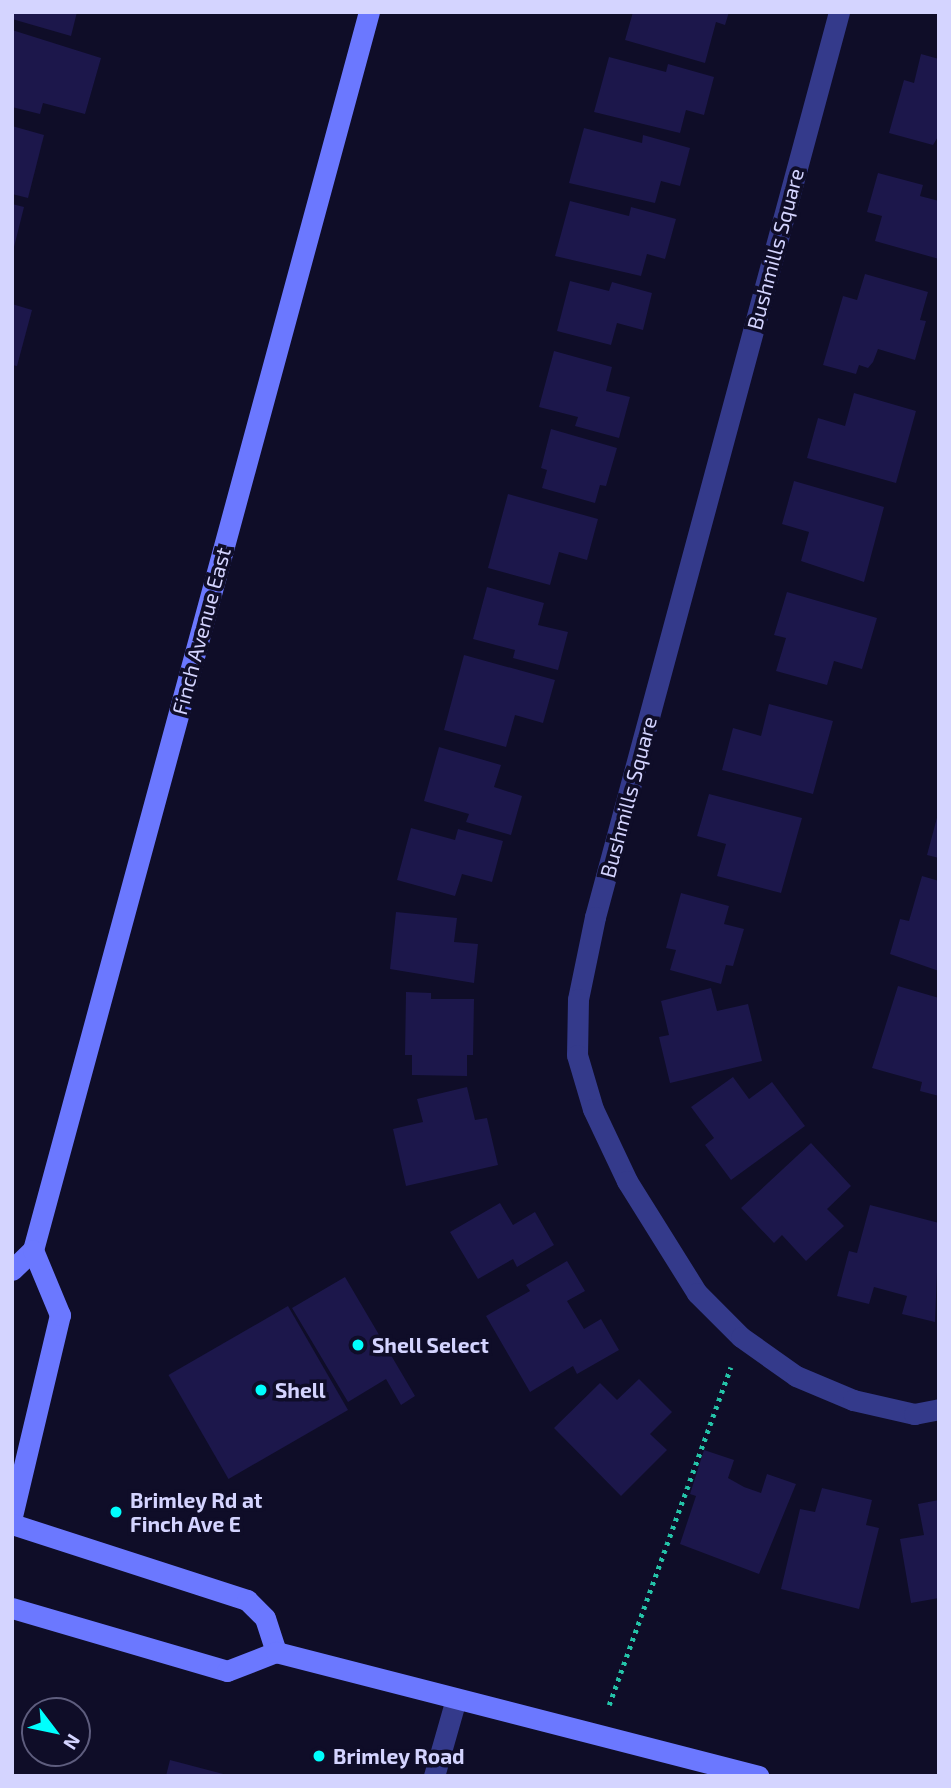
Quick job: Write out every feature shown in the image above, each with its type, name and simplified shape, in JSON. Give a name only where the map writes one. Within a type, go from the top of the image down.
[{"type":"main road","name":"Finch Avenue East","points":[[33,1250],[369,12]]},
{"type":"main road","points":[[12,1270],[33,1250],[60,1315],[12,1516]]},
{"type":"main road","points":[[12,1524],[247,1600],[265,1618],[276,1652]]},
{"type":"main road","points":[[12,1608],[227,1671],[276,1652],[758,1776]]},
{"type":"street","name":"Bushmills Square","points":[[839,12],[595,917],[578,999],[577,1055],[593,1109],[627,1181],[697,1293],[741,1337],[796,1376],[853,1401],[914,1414],[939,1409]]},
{"type":"street","points":[[434,1776],[456,1699]]},
{"type":"path","points":[[598,1735],[722,1391]]},
{"type":"building","points":[[12,12],[77,12],[71,36],[12,19]]},
{"type":"building","points":[[633,12],[729,12],[725,25],[716,22],[705,63],[625,40]]},
{"type":"building","points":[[12,30],[101,58],[85,114],[43,103],[40,114],[12,107]]},
{"type":"building","points":[[921,54],[939,59],[939,135],[933,145],[889,133],[904,80],[914,83]]},
{"type":"building","points":[[609,57],[666,72],[668,64],[714,77],[704,115],[686,110],[680,133],[594,112]]},
{"type":"building","points":[[12,126],[44,135],[28,198],[12,194]]},
{"type":"building","points":[[584,128],[642,143],[643,135],[690,148],[680,186],[661,181],[655,203],[569,183]]},
{"type":"building","points":[[878,173],[923,185],[920,196],[939,201],[939,259],[875,241],[882,216],[867,212]]},
{"type":"building","points":[[570,201],[629,216],[631,207],[676,219],[665,259],[647,254],[641,276],[555,256]]},
{"type":"building","points":[[12,204],[24,207],[13,251],[12,251]]},
{"type":"building","points":[[865,274],[928,292],[920,320],[926,321],[915,360],[878,349],[868,368],[859,365],[856,374],[823,365],[843,296],[857,300]]},
{"type":"building","points":[[570,281],[609,291],[612,282],[652,293],[643,330],[617,323],[611,345],[557,331]]},
{"type":"building","points":[[12,304],[32,310],[17,366],[12,365]]},
{"type":"building","points":[[554,351],[612,367],[606,391],[630,397],[619,438],[575,426],[578,417],[539,407]]},
{"type":"building","points":[[854,393],[916,411],[896,483],[807,458],[818,418],[845,426]]},
{"type":"building","points":[[551,429],[617,448],[606,486],[600,485],[595,503],[542,488],[547,470],[541,468]]},
{"type":"building","points":[[794,481],[884,507],[864,582],[801,561],[809,532],[782,524]]},
{"type":"building","points":[[508,494],[598,519],[587,560],[559,552],[550,585],[488,568]]},
{"type":"building","points":[[487,587],[544,603],[538,625],[568,632],[558,670],[513,658],[515,650],[473,639]]},
{"type":"building","points":[[787,592],[877,618],[862,669],[834,661],[827,685],[776,671],[786,638],[774,635]]},
{"type":"building","points":[[464,655],[555,680],[543,723],[515,715],[506,747],[444,730]]},
{"type":"building","points":[[769,704],[833,721],[813,794],[722,770],[733,728],[761,736]]},
{"type":"building","points":[[439,747],[501,765],[494,787],[522,796],[511,835],[466,822],[469,814],[424,801]]},
{"type":"building","points":[[709,794],[802,818],[781,893],[717,876],[726,844],[697,836]]},
{"type":"building","points":[[939,814],[939,858],[927,855]]},
{"type":"building","points":[[411,828],[455,840],[458,829],[503,841],[492,882],[462,874],[455,896],[397,880]]},
{"type":"building","points":[[922,876],[939,881],[939,971],[890,954],[900,919],[909,921]]},
{"type":"building","points":[[681,893],[729,906],[724,924],[744,929],[733,966],[726,965],[721,984],[670,970],[676,950],[666,948]]},
{"type":"building","points":[[396,912],[457,918],[454,942],[478,944],[474,983],[390,969]]},
{"type":"building","points":[[898,986],[939,998],[939,1096],[920,1091],[922,1082],[872,1068]]},
{"type":"building","points":[[711,988],[717,1011],[748,1004],[762,1061],[670,1083],[659,1037],[669,1035],[661,1001]]},
{"type":"building","points":[[406,992],[431,993],[431,999],[474,999],[473,1055],[467,1055],[467,1076],[412,1075],[412,1055],[405,1055]]},
{"type":"building","points":[[733,1077],[749,1099],[772,1082],[805,1126],[731,1180],[705,1145],[714,1138],[691,1107]]},
{"type":"building","points":[[467,1087],[475,1120],[487,1118],[498,1165],[406,1186],[393,1129],[423,1122],[417,1099]]},
{"type":"building","points":[[811,1143],[851,1186],[827,1209],[844,1226],[806,1261],[782,1235],[774,1243],[741,1208]]},
{"type":"building","points":[[500,1203],[513,1225],[535,1212],[554,1245],[517,1267],[513,1259],[478,1279],[450,1232]]},
{"type":"building","points":[[870,1205],[939,1223],[935,1322],[902,1314],[907,1296],[874,1287],[869,1304],[837,1296],[849,1251],[857,1253]]},
{"type":"building","points":[[567,1261],[585,1291],[567,1301],[584,1329],[601,1319],[619,1350],[577,1374],[573,1366],[530,1392],[486,1316],[530,1291],[526,1285]]},
{"type":"building","points":[[345,1277],[415,1396],[401,1405],[386,1379],[348,1402],[292,1308]]},
{"type":"building","points":[[288,1306],[348,1410],[228,1479],[168,1375]]},
{"type":"building","points":[[639,1379],[672,1412],[650,1434],[667,1450],[621,1496],[554,1428],[600,1383],[617,1400]]},
{"type":"building","points":[[704,1450],[734,1460],[728,1478],[744,1487],[761,1493],[767,1474],[796,1484],[759,1574],[680,1544],[696,1496],[690,1494]]},
{"type":"building","points":[[822,1488],[872,1500],[866,1525],[879,1528],[859,1609],[781,1589],[800,1509],[815,1512]]},
{"type":"building","points":[[939,1500],[939,1598],[911,1603],[900,1539],[924,1535],[918,1504]]},
{"type":"building","points":[[170,1760],[227,1775],[227,1776],[166,1776]]},
{"type":"place","name":"Shell Select","points":[[358,1345]]},
{"type":"place","name":"Shell","points":[[261,1390]]},
{"type":"place","name":"Brimley Rd at Finch Ave E","points":[[116,1512]]},
{"type":"place","name":"Brimley Road","points":[[319,1756]]}]
